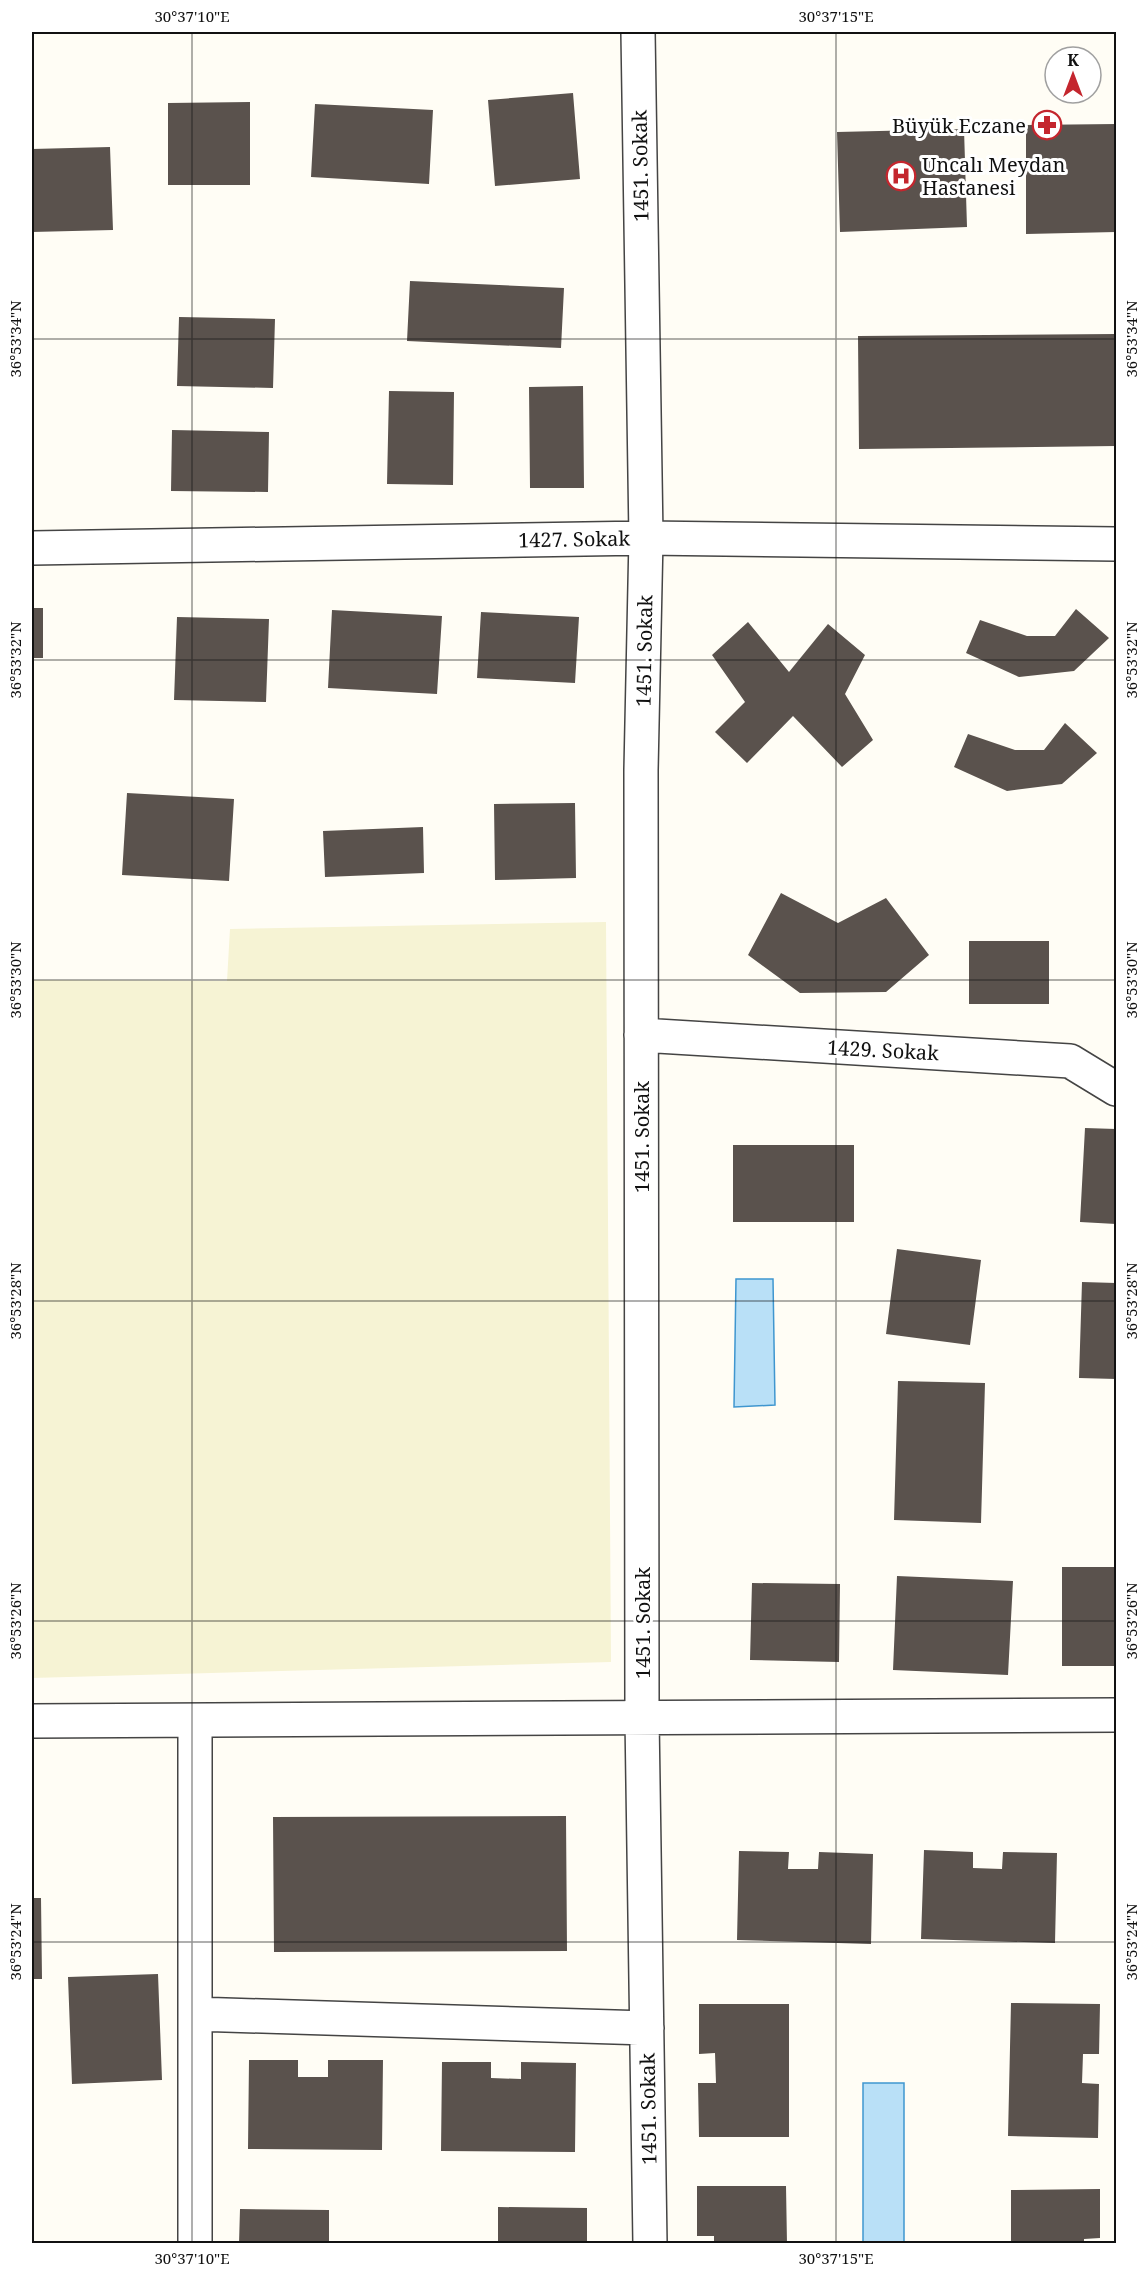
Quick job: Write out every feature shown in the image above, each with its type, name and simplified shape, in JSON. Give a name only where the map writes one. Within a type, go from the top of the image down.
[{"type":"street","name":"1451. Sokak","points":[[638,32],[646,538],[641,770],[642,1718],[650,2244]]},
{"type":"street","name":"1427. Sokak","points":[[32,548],[646,538],[1116,544]]},
{"type":"street","name":"1429. Sokak","points":[[641,1035],[1070,1061],[1116,1089]]},
{"type":"street","points":[[32,1721],[1116,1715]]},
{"type":"street","points":[[195,1720],[195,2244]]},
{"type":"street","points":[[195,2014],[647,2028]]},
{"type":"shaded area","points":[[606,922],[611,1662],[32,1678],[32,980],[227,981],[230,929]]},
{"type":"water","points":[[736,1279],[773,1279],[775,1405],[734,1407]]},
{"type":"water","points":[[863,2083],[904,2083],[904,2243],[863,2243]]},
{"type":"building","points":[[573,93],[580,179],[495,186],[488,100]]},
{"type":"building","points":[[250,102],[250,185],[168,185],[168,103]]},
{"type":"building","points":[[315,104],[433,110],[429,184],[311,177]]},
{"type":"building","points":[[1116,124],[1116,232],[1026,234],[1026,125]]},
{"type":"building","points":[[964,129],[967,227],[840,232],[837,132]]},
{"type":"building","points":[[110,147],[113,230],[32,232],[32,149]]},
{"type":"building","points":[[410,281],[564,288],[561,348],[407,341]]},
{"type":"building","points":[[179,317],[275,319],[273,388],[177,386]]},
{"type":"building","points":[[1116,334],[1116,446],[859,449],[858,336]]},
{"type":"building","points":[[583,386],[584,488],[530,488],[529,387]]},
{"type":"building","points":[[389,391],[454,392],[453,485],[387,484]]},
{"type":"building","points":[[172,430],[269,432],[268,492],[171,491]]},
{"type":"building","points":[[32,608],[43,608],[43,658],[32,658]]},
{"type":"building","points":[[1076,609],[1109,638],[1074,671],[1019,677],[966,653],[980,620],[1027,636],[1055,636]]},
{"type":"building","points":[[332,610],[442,616],[437,694],[328,688]]},
{"type":"building","points":[[481,612],[579,617],[575,683],[477,678]]},
{"type":"building","points":[[177,617],[269,619],[266,702],[174,700]]},
{"type":"building","points":[[748,622],[789,672],[828,624],[865,655],[845,694],[873,740],[842,767],[793,716],[747,763],[715,732],[745,702],[712,655]]},
{"type":"building","points":[[1065,723],[1097,753],[1062,784],[1007,791],[954,767],[968,734],[1015,750],[1044,750]]},
{"type":"building","points":[[127,793],[234,799],[229,881],[122,875]]},
{"type":"building","points":[[575,803],[576,878],[495,880],[494,804]]},
{"type":"building","points":[[423,827],[424,873],[325,877],[323,831]]},
{"type":"building","points":[[781,893],[838,923],[886,898],[929,955],[886,992],[800,993],[748,955]]},
{"type":"building","points":[[969,941],[1049,941],[1049,1004],[969,1004]]},
{"type":"building","points":[[1085,1128],[1116,1129],[1116,1224],[1080,1222]]},
{"type":"building","points":[[733,1145],[854,1145],[854,1222],[733,1222]]},
{"type":"building","points":[[897,1249],[981,1260],[970,1345],[886,1334]]},
{"type":"building","points":[[1082,1282],[1116,1283],[1116,1379],[1079,1378]]},
{"type":"building","points":[[898,1381],[985,1383],[981,1523],[894,1520]]},
{"type":"building","points":[[1062,1567],[1116,1567],[1116,1666],[1062,1666]]},
{"type":"building","points":[[897,1576],[1013,1581],[1008,1675],[893,1670]]},
{"type":"building","points":[[752,1583],[840,1584],[839,1662],[750,1660]]},
{"type":"building","points":[[566,1816],[567,1951],[274,1952],[273,1817]]},
{"type":"building","points":[[924,1850],[973,1852],[973,1868],[1002,1869],[1003,1852],[1057,1853],[1055,1943],[921,1939]]},
{"type":"building","points":[[739,1851],[789,1852],[788,1869],[818,1869],[819,1852],[873,1854],[871,1944],[737,1940]]},
{"type":"building","points":[[32,1898],[41,1898],[42,1979],[32,1979]]},
{"type":"building","points":[[158,1974],[162,2080],[72,2084],[68,1977]]},
{"type":"building","points":[[1011,2003],[1100,2004],[1099,2054],[1083,2054],[1082,2083],[1099,2084],[1098,2138],[1008,2136]]},
{"type":"building","points":[[699,2004],[789,2004],[789,2137],[699,2137],[698,2083],[716,2083],[715,2053],[699,2054]]},
{"type":"building","points":[[249,2060],[298,2060],[298,2077],[328,2077],[328,2060],[383,2060],[382,2150],[248,2149]]},
{"type":"building","points":[[442,2062],[491,2062],[491,2078],[521,2079],[521,2062],[576,2063],[575,2152],[441,2151]]},
{"type":"building","points":[[697,2186],[786,2186],[787,2244],[714,2244],[714,2236],[697,2236]]},
{"type":"building","points":[[1100,2189],[1100,2238],[1084,2239],[1084,2244],[1011,2244],[1011,2190]]},
{"type":"building","points":[[498,2207],[587,2208],[587,2244],[498,2244]]},
{"type":"building","points":[[240,2209],[329,2210],[329,2244],[239,2244]]},
{"type":"building","points":[[100,2241],[151,2241],[151,2244],[100,2244]]},
{"type":"place","name":"Büyük Eczane","points":[[1047,125]]},
{"type":"place","name":"Uncalı Meydan Hastanesi","points":[[901,176]]}]
